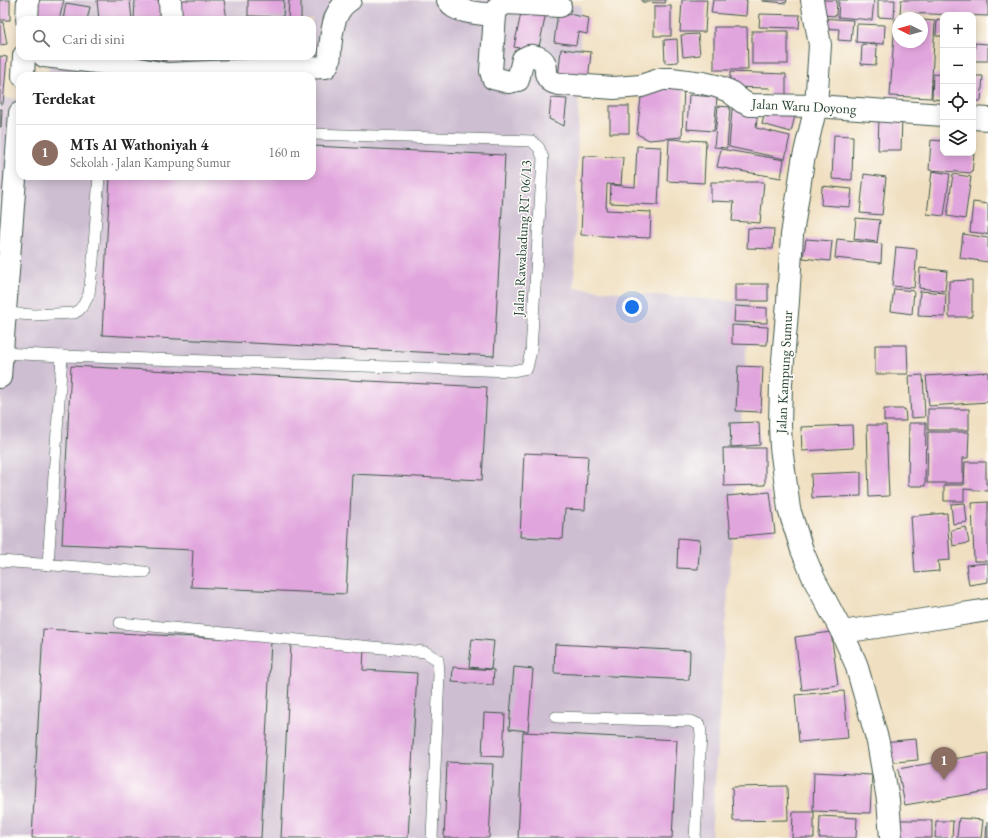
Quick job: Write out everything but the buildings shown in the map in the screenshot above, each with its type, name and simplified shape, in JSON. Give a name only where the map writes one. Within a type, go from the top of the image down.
[{"type":"street","points":[[27,16],[28,0]]},
{"type":"street","points":[[170,0],[171,16]]},
{"type":"street","points":[[169,72],[177,65],[326,67],[330,55],[334,23],[339,10],[346,2],[350,0]]},
{"type":"street","points":[[448,0],[453,6],[466,12],[495,15],[498,7],[507,3],[560,6]]},
{"type":"street","name":"Jalan Kampung Sumur","points":[[812,0],[820,45],[816,106],[803,161],[792,235],[781,384],[781,447],[789,509],[802,550],[814,579],[842,632],[856,664],[878,742],[888,800],[891,838]]},
{"type":"street","name":"Jalan Waru Doyong","points":[[495,15],[491,71],[493,78],[509,82],[518,80],[523,59],[528,56],[534,56],[545,62],[547,77],[554,84],[614,88],[641,86],[662,79],[703,83],[716,86],[729,91],[743,102],[750,105],[816,106],[940,115]]},
{"type":"street","points":[[23,72],[24,60]]},
{"type":"street","points":[[79,60],[156,72]]},
{"type":"street","points":[[976,118],[988,119]]},
{"type":"street","points":[[0,377],[2,353],[2,313],[16,157]]},
{"type":"street","points":[[842,632],[988,610]]},
{"type":"lane","name":"Jalan Rawabadung RT 06/13","points":[[62,356],[512,371],[527,368],[531,351],[543,158],[539,148],[532,141],[316,134]]},
{"type":"lane","points":[[2,313],[34,315],[74,313],[84,304],[89,294],[90,287],[99,180]]},
{"type":"lane","points":[[2,353],[62,356],[48,565]]},
{"type":"lane","points":[[0,562],[145,572]]},
{"type":"lane","points":[[120,622],[424,652],[438,660],[439,674],[432,838]]},
{"type":"lane","points":[[556,717],[691,721],[700,725],[701,735],[695,838]]},
{"type":"shaded area","points":[[52,0],[498,0],[581,5],[574,288],[750,303],[711,838],[0,838],[0,98],[16,99],[16,180],[316,180],[316,72],[48,72],[49,60],[316,60],[316,16],[51,16]]},
{"type":"place","name":"MTs Al Wathoniyah 4","points":[[944,780]]}]
